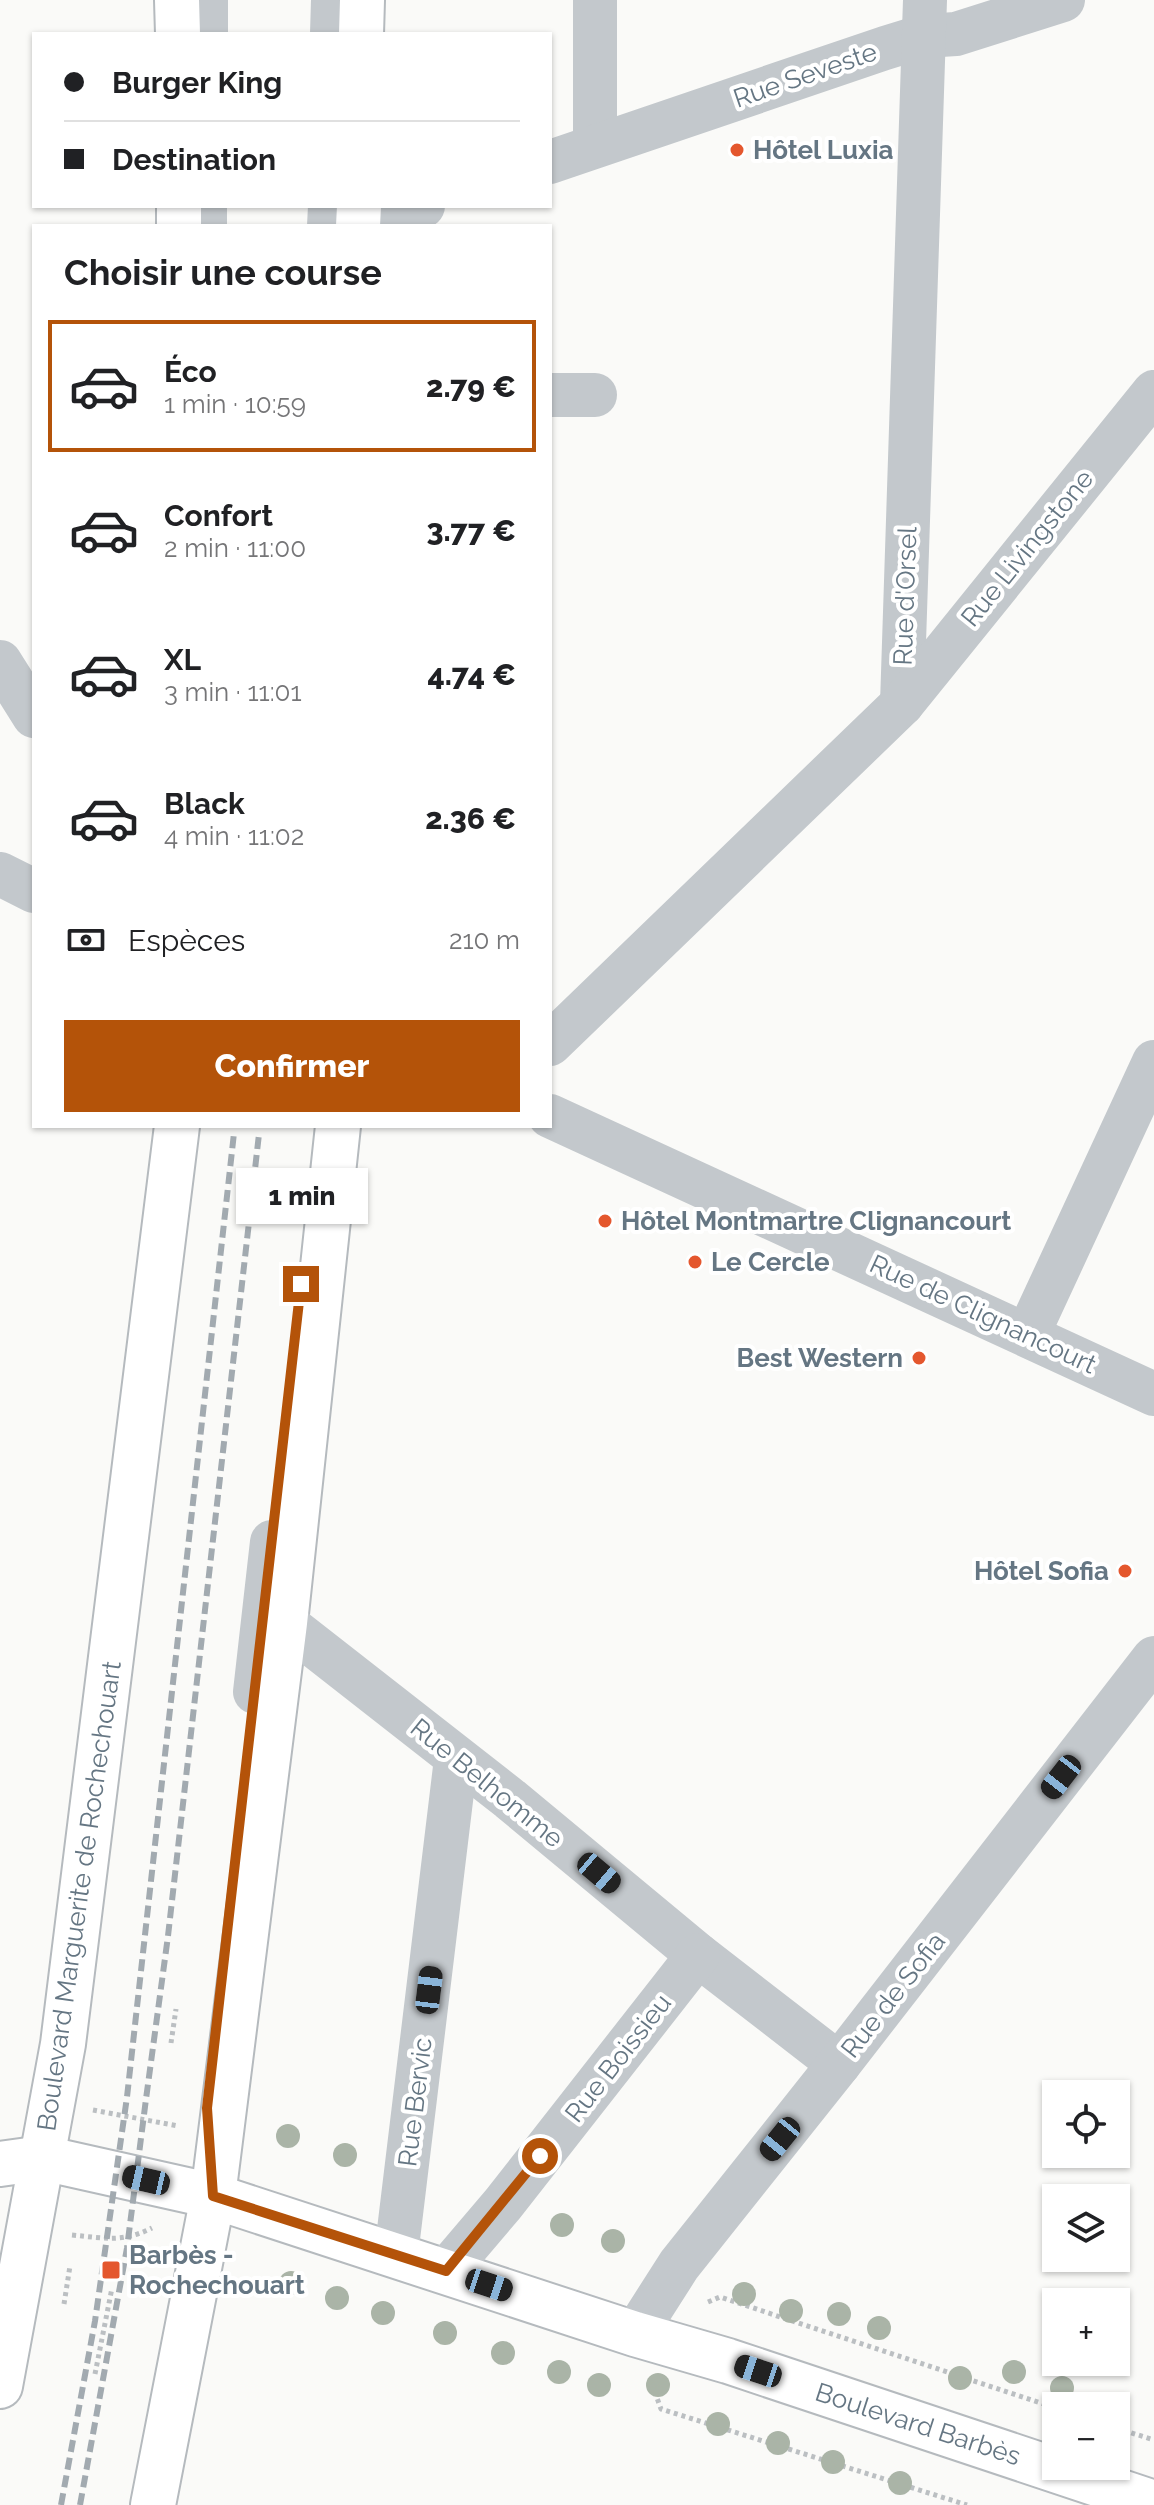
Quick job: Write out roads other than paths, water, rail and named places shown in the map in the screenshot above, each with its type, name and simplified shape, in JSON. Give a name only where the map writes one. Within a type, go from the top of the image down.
[{"type":"main road","points":[[177,0],[178,32]]},
{"type":"main road","points":[[361,32],[362,0]]},
{"type":"main road","name":"Boulevard Marguerite de Rochechouart","points":[[43,2158],[63,2044],[177,1128]]},
{"type":"main road","points":[[153,2505],[213,2196],[285,1623],[338,1128]]},
{"type":"main road","points":[[0,2386],[43,2158]]},
{"type":"main road","name":"Boulevard Barbès","points":[[0,2164],[43,2158],[213,2196],[635,2334],[728,2361],[1154,2503]]},
{"type":"street","points":[[206,0],[206,32]]},
{"type":"street","points":[[332,32],[333,0]]},
{"type":"street","points":[[595,0],[595,146]]},
{"type":"street","name":"Rue Seveste","points":[[552,161],[925,18],[956,34],[1063,0]]},
{"type":"street","name":"Rue d'Orsel","points":[[552,1042],[902,704],[925,18]]},
{"type":"street","points":[[347,218],[390,218],[418,208]]},
{"type":"street","name":"Rue Livingstone","points":[[902,704],[1154,392]]},
{"type":"street","points":[[552,395],[595,395]]},
{"type":"street","points":[[0,662],[32,713]]},
{"type":"street","points":[[0,874],[32,890]]},
{"type":"street","points":[[1028,1334],[1154,1062]]},
{"type":"street","name":"Rue de Clignancourt","points":[[552,1117],[1154,1394]]},
{"type":"street","name":"Boulevard Marguerite de Rochechouart","points":[[43,2158],[49,2017],[158,1128]]},
{"type":"street","points":[[213,2196],[207,2108],[319,1128]]},
{"type":"street","name":"Rue Belhomme","points":[[285,1623],[510,1799],[698,1955],[839,2064]]},
{"type":"street","name":"Rue de Sofia","points":[[635,2334],[679,2265],[1154,1658]]},
{"type":"street","name":"Rue Bervic","points":[[396,2255],[456,1759]]},
{"type":"street","name":"Rue Boissieu","points":[[446,2271],[503,2204],[698,1955]]},
{"type":"railway","points":[[61,2505],[95,2321],[127,2097],[234,1133]]},
{"type":"railway","points":[[80,2505],[127,2248],[168,1936],[259,1134]]},
{"type":"place","name":"Hôtel Luxia","points":[[737,150]]},
{"type":"place","name":"Hôtel Montmartre Clignancourt","points":[[605,1221]]},
{"type":"place","name":"Le Cercle","points":[[695,1262]]},
{"type":"place","name":"Best Western","points":[[919,1358]]},
{"type":"place","name":"Hôtel Sofia","points":[[1125,1571]]},
{"type":"place","name":"Barbès - Rochechouart","points":[[111,2270]]}]
